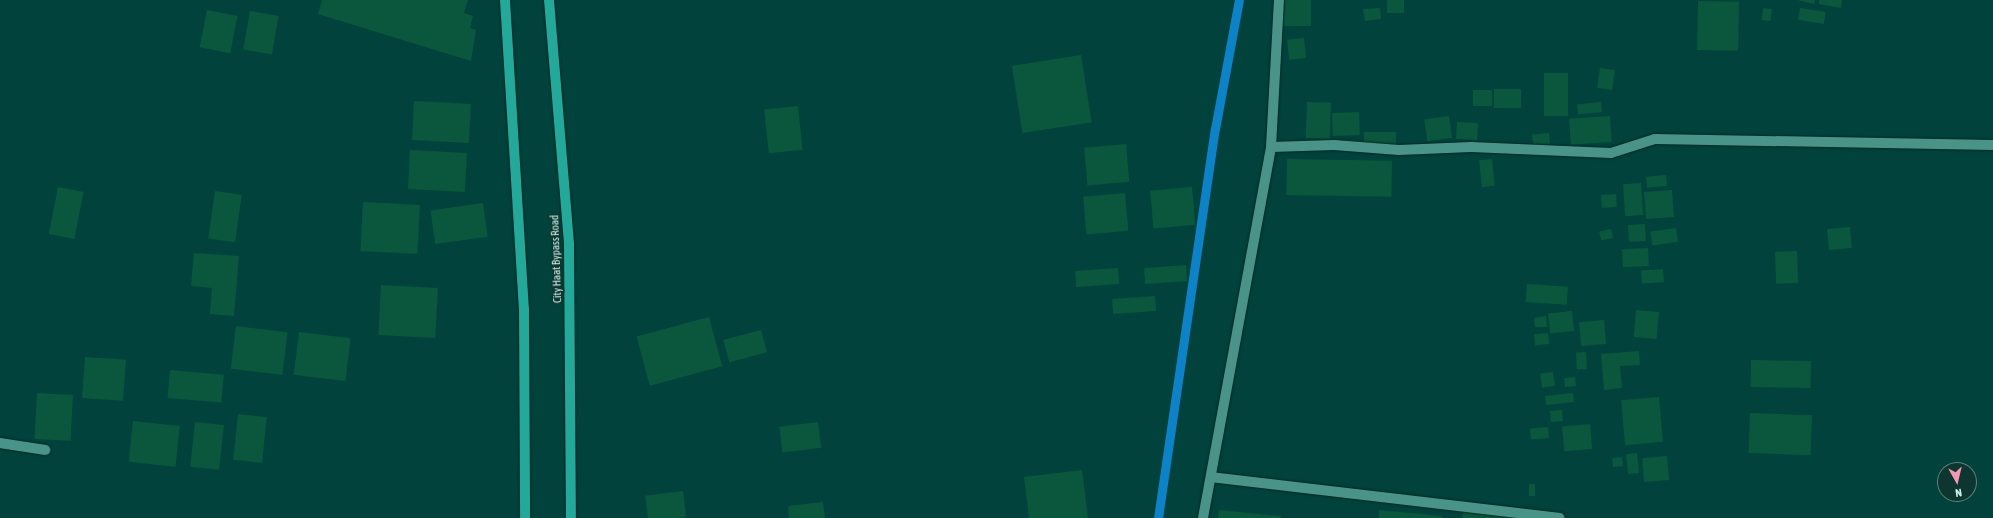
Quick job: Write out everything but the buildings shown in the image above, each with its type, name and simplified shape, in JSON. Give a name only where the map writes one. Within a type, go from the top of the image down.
[{"type":"main road","points":[[505,0],[524,309],[525,518]]},
{"type":"main road","name":"City Haat Bypass Road","points":[[549,0],[569,244],[571,518]]},
{"type":"street","points":[[1203,518],[1271,147],[1279,0]]},
{"type":"street","points":[[1271,147],[1334,145],[1399,150],[1471,147],[1611,153],[1655,139],[1993,145]]},
{"type":"street","points":[[0,443],[45,450]]},
{"type":"street","points":[[1211,477],[1560,518]]},
{"type":"waterway","points":[[1158,518],[1215,129],[1239,0]]}]
